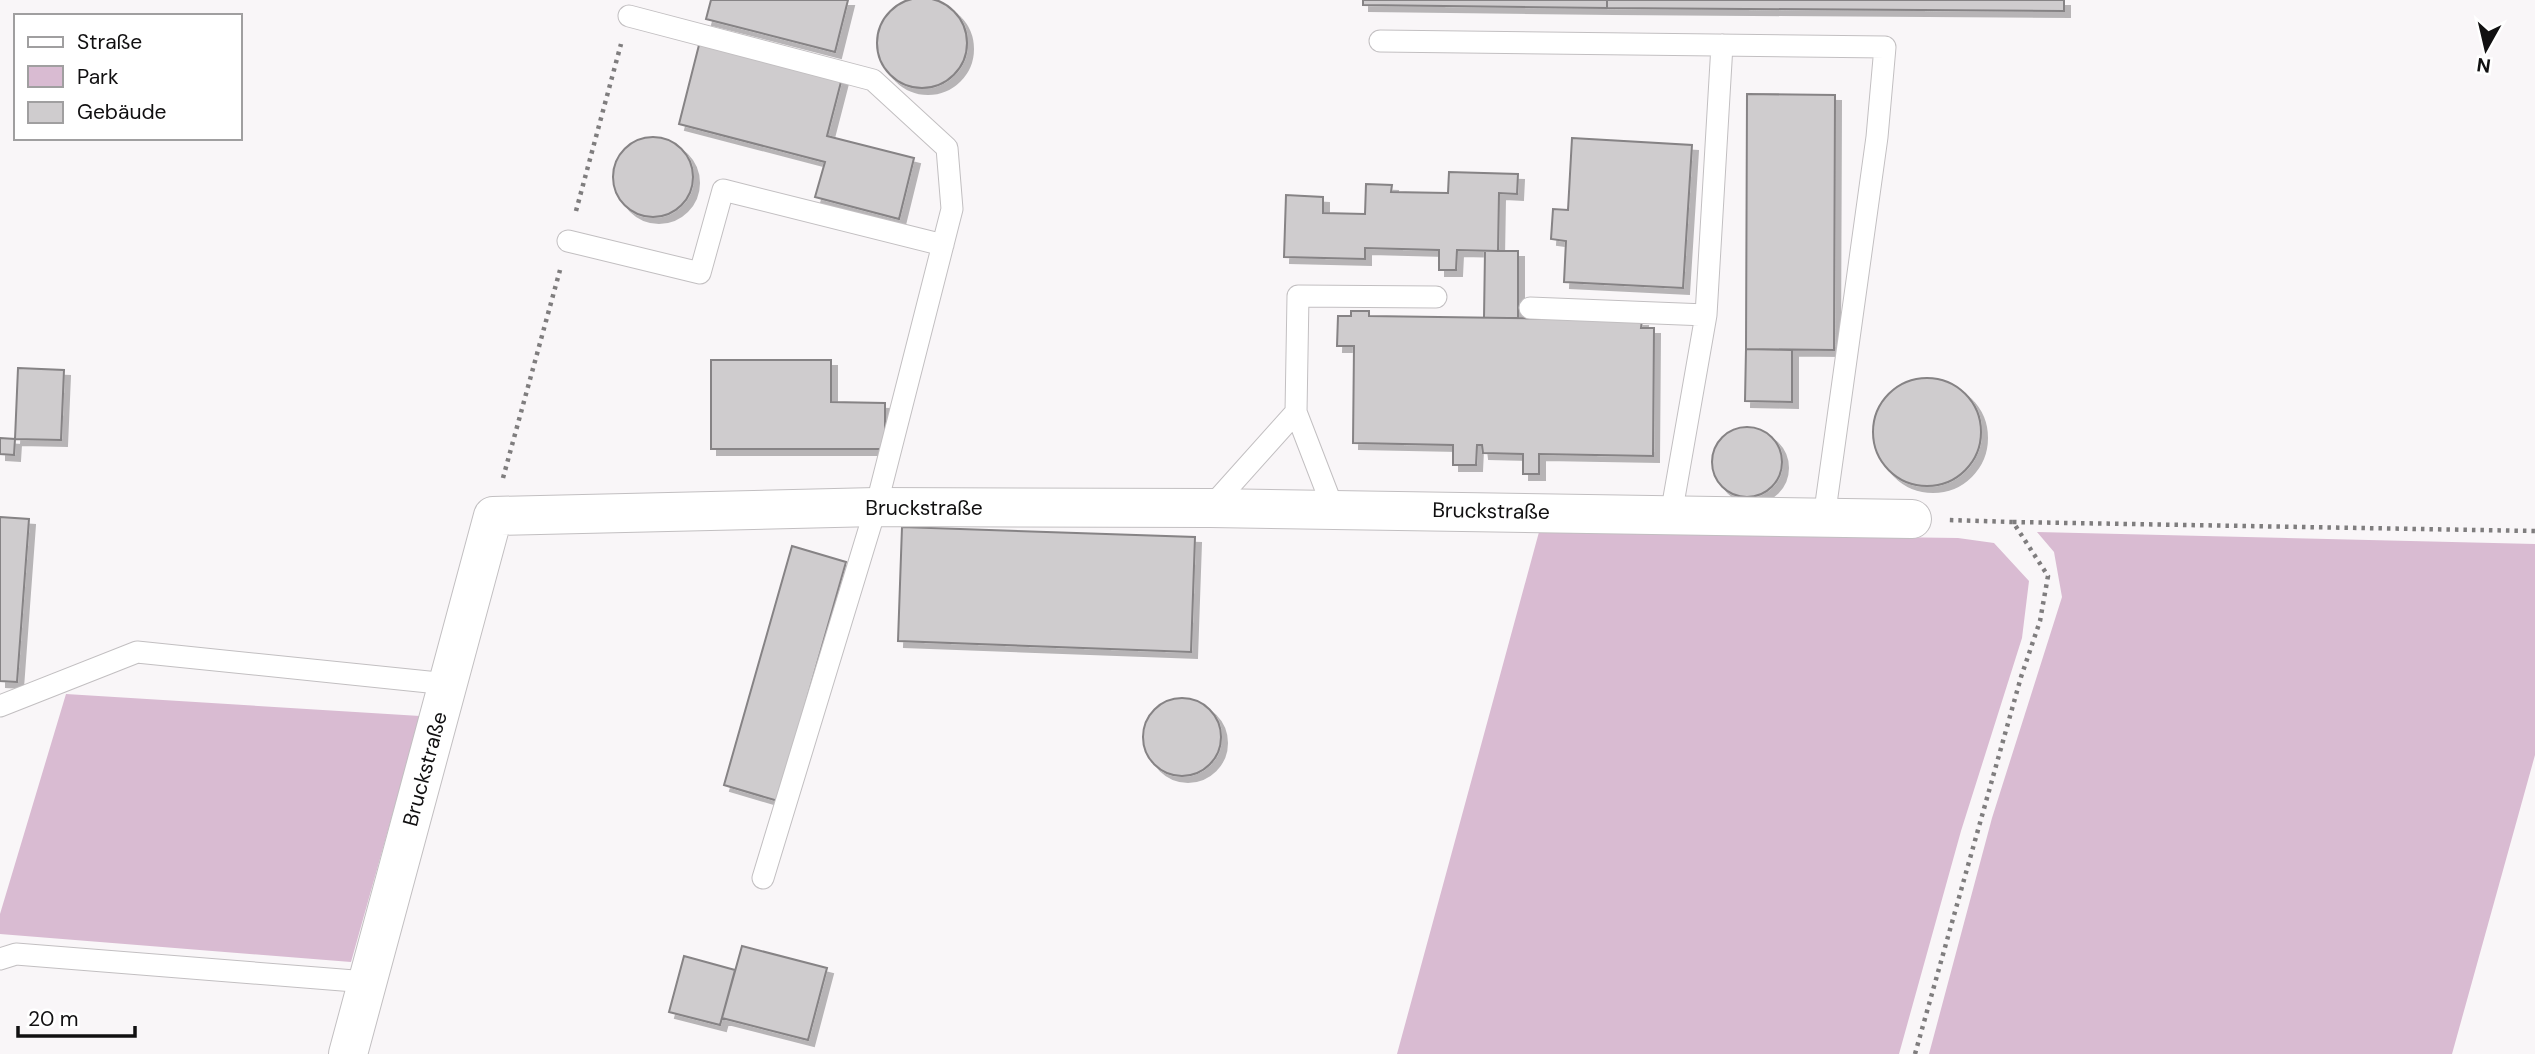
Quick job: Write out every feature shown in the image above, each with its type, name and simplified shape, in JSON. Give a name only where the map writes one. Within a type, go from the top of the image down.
[{"type":"street","name":"Bruckstraße","points":[[348,1054],[493,516],[876,507],[1334,508],[1912,519]]},
{"type":"lane","points":[[629,16],[873,80],[947,148],[952,209],[943,245],[876,507],[764,878]]},
{"type":"lane","points":[[1380,41],[1885,47],[1877,137],[1824,518]]},
{"type":"lane","points":[[1671,515],[1706,315],[1722,46]]},
{"type":"lane","points":[[568,241],[700,273],[723,190],[943,245]]},
{"type":"lane","points":[[1334,508],[1296,412],[1298,296],[1436,297]]},
{"type":"lane","points":[[1530,307],[1706,315]]},
{"type":"lane","points":[[1210,508],[1296,412]]},
{"type":"lane","points":[[0,706],[137,652],[448,684]]},
{"type":"lane","points":[[0,959],[16,954],[367,982]]},
{"type":"path","points":[[1912,519],[2535,531]]},
{"type":"path","points":[[1915,1054],[2021,677],[2040,621],[2048,576],[2013,522]]},
{"type":"green space","points":[[1539,532],[1958,538],[1994,543],[2029,581],[2022,638],[1961,831],[1899,1054],[1397,1054]]},
{"type":"green space","points":[[2037,532],[2535,544],[2535,755],[2452,1054],[1929,1054],[1992,818],[2062,597],[2054,552]]},
{"type":"green space","points":[[66,694],[420,716],[351,962],[0,934],[0,914]]},
{"type":"building","points":[[913,-1],[931,-1],[947,6],[959,18],[966,34],[966,52],[959,68],[947,80],[931,87],[913,87],[897,80],[885,68],[878,52],[878,34],[885,18],[897,6]]},
{"type":"building","points":[[711,0],[848,0],[835,52],[706,19]]},
{"type":"building","points":[[1363,0],[1607,0],[1607,8],[1363,5]]},
{"type":"building","points":[[1607,0],[2064,0],[2064,11],[1607,8]]},
{"type":"building","points":[[700,41],[842,78],[827,136],[914,158],[899,219],[815,197],[825,162],[679,124]]},
{"type":"building","points":[[1747,94],[1835,95],[1834,350],[1746,349]]},
{"type":"building","points":[[653,137],[668,140],[681,149],[690,162],[693,177],[690,192],[681,205],[668,214],[653,217],[638,214],[625,205],[616,192],[613,177],[616,162],[625,149],[638,140]]},
{"type":"building","points":[[1572,138],[1692,145],[1683,288],[1564,282],[1566,241],[1551,239],[1553,209],[1568,210]]},
{"type":"building","points":[[1449,172],[1518,174],[1517,194],[1499,193],[1498,251],[1457,250],[1456,270],[1439,270],[1439,250],[1365,248],[1365,259],[1284,257],[1286,195],[1323,197],[1323,213],[1365,214],[1366,184],[1392,185],[1391,192],[1448,193]]},
{"type":"building","points":[[1485,251],[1518,251],[1518,318],[1484,318]]},
{"type":"building","points":[[1351,311],[1369,311],[1369,316],[1642,320],[1641,328],[1654,328],[1653,456],[1539,454],[1539,474],[1523,474],[1523,454],[1483,453],[1482,445],[1477,445],[1476,465],[1453,465],[1453,445],[1353,443],[1354,346],[1337,346],[1338,316],[1351,316]]},
{"type":"building","points":[[1746,349],[1792,350],[1792,402],[1745,401]]},
{"type":"building","points":[[711,360],[831,360],[831,402],[885,403],[885,449],[711,449]]},
{"type":"building","points":[[18,368],[64,370],[61,440],[15,439]]},
{"type":"building","points":[[1927,378],[1948,382],[1965,394],[1977,411],[1981,432],[1977,453],[1965,470],[1948,482],[1927,486],[1906,482],[1889,470],[1877,453],[1873,432],[1877,411],[1889,394],[1906,382]]},
{"type":"building","points":[[1747,427],[1772,437],[1782,462],[1772,487],[1747,497],[1722,487],[1712,462],[1722,437]]},
{"type":"building","points":[[0,438],[15,439],[14,455],[0,454]]},
{"type":"building","points":[[0,517],[29,519],[17,682],[0,681]]},
{"type":"building","points":[[902,527],[1195,537],[1191,652],[898,641]]},
{"type":"building","points":[[792,546],[846,562],[778,801],[724,785]]},
{"type":"building","points":[[1182,698],[1197,701],[1209,710],[1218,722],[1221,737],[1218,752],[1209,764],[1197,773],[1182,776],[1167,773],[1155,764],[1146,752],[1143,737],[1146,722],[1155,710],[1167,701]]},
{"type":"building","points":[[742,946],[827,968],[808,1040],[722,1018]]},
{"type":"building","points":[[684,956],[735,970],[720,1025],[669,1012]]}]
